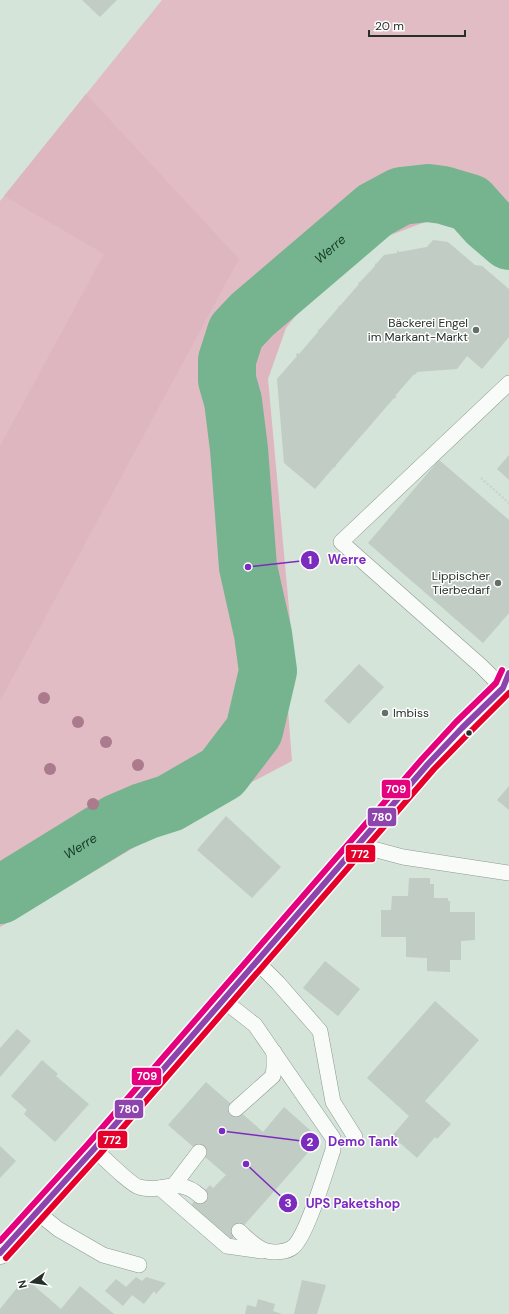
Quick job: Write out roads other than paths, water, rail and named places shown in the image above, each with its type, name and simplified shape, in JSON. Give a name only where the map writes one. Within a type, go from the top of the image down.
[{"type":"main road","points":[[0,1253],[94,1149],[428,764],[507,682]]},
{"type":"lane","points":[[507,682],[481,666],[341,542],[509,383]]},
{"type":"lane","points":[[358,845],[403,858],[509,874]]},
{"type":"lane","points":[[257,962],[278,983],[320,1031],[333,1102],[355,1137]]},
{"type":"lane","points":[[167,1186],[227,1246],[278,1252],[293,1247],[304,1230],[333,1150],[333,1138],[255,1025],[223,1000]]},
{"type":"lane","points":[[236,1109],[272,1076],[274,1067],[274,1052]]},
{"type":"lane","points":[[94,1149],[137,1186],[152,1189],[167,1186],[191,1188],[200,1196]]},
{"type":"lane","points":[[167,1186],[199,1152]]},
{"type":"lane","points":[[37,1212],[58,1228],[103,1256],[139,1265]]},
{"type":"lane","points":[[240,1231],[265,1251]]},
{"type":"waterway","name":"Werre","points":[[0,895],[117,823],[145,811],[170,803],[222,773],[254,731],[268,671],[263,634],[248,567],[239,449],[233,401],[227,380],[227,360],[236,332],[252,315],[375,210],[401,196],[428,193],[443,195],[470,203],[488,223],[509,241]]},
{"type":"place","name":"Bäckerei Engel im Markant-Markt","points":[[476,330]]},
{"type":"place","name":"Werre","points":[[248,567]]},
{"type":"place","name":"Lippischer Tierbedarf","points":[[498,583]]},
{"type":"place","name":"Imbiss","points":[[385,713]]},
{"type":"place","name":"Demo Tank","points":[[222,1131]]},
{"type":"place","name":"UPS Paketshop","points":[[246,1164]]}]
